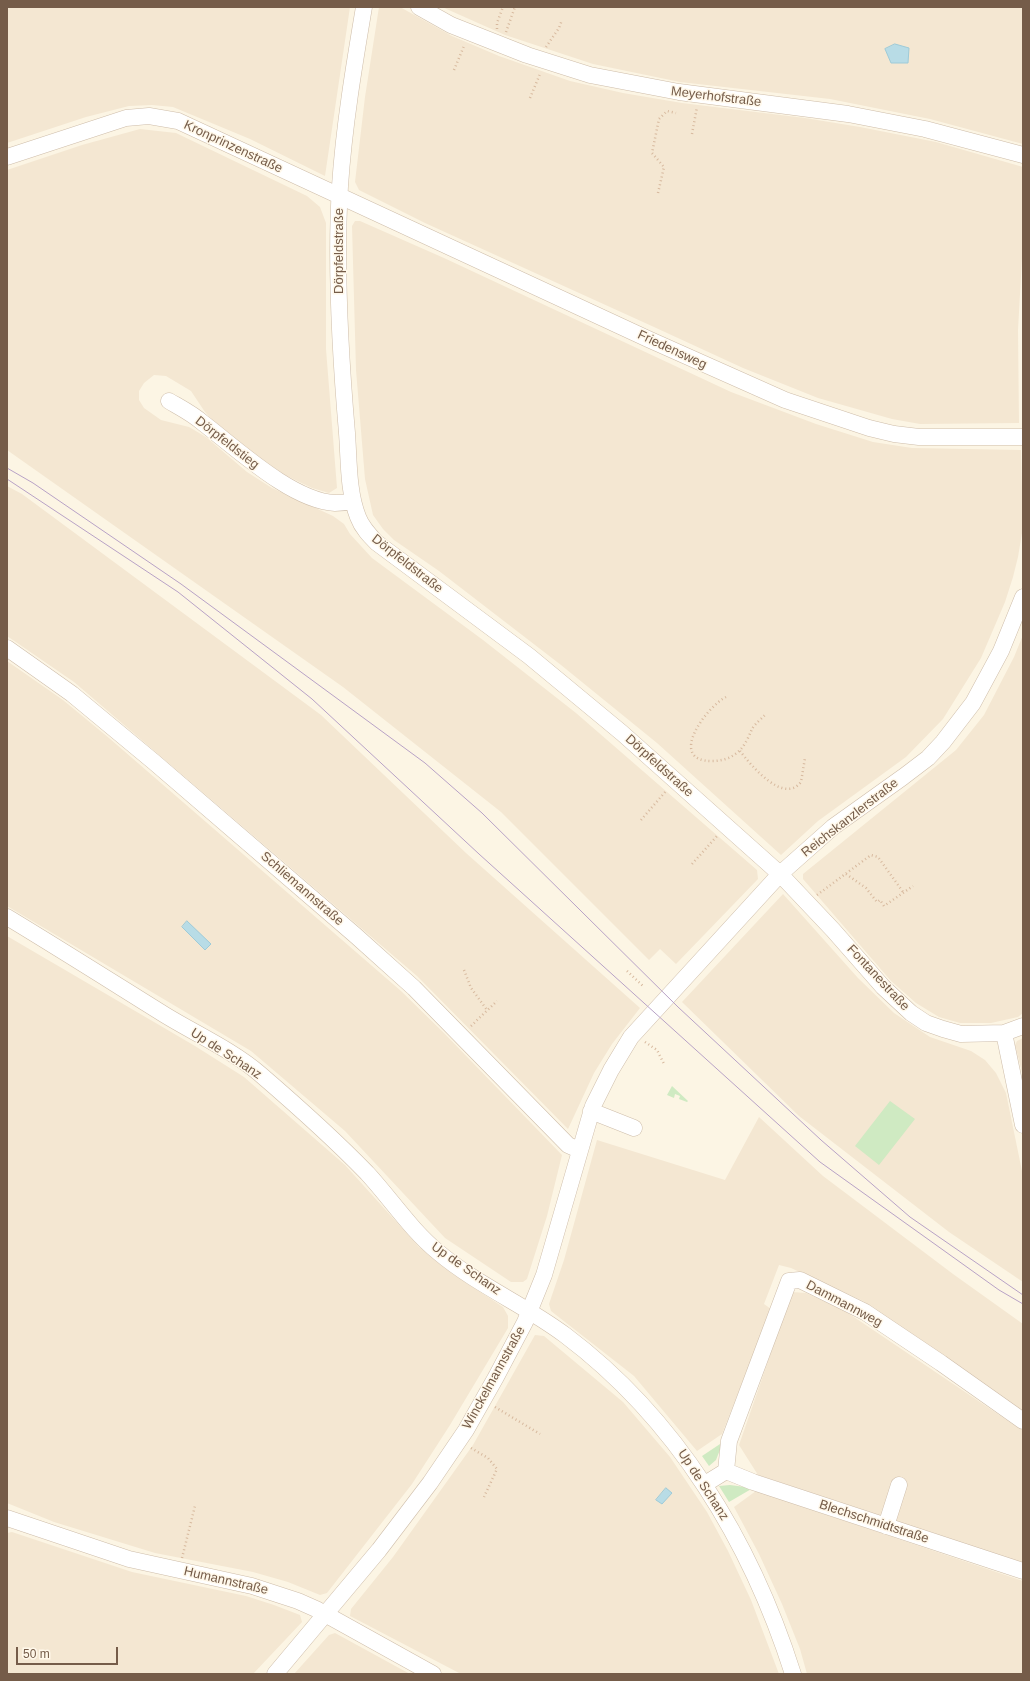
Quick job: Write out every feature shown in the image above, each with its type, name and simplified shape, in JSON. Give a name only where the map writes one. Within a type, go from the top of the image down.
[{"type":"street","name":"Dörpfeldstraße","points":[[364,7],[349,103],[340,196],[339,299],[344,394],[353,501],[358,518],[366,531],[378,543],[539,664],[622,733],[780,874]]},
{"type":"street","name":"Meyerhofstraße","points":[[419,7],[451,25],[512,49],[590,75],[664,90],[855,116],[925,129],[1023,154]]},
{"type":"street","name":"Kronprinzenstraße","points":[[7,157],[126,118],[150,116],[162,117],[194,127],[340,196]]},
{"type":"street","name":"Friedensweg","points":[[340,196],[737,379],[814,410],[869,428],[894,434],[919,437],[1023,437]]},
{"type":"street","name":"Dörpfeldstieg","points":[[170,401],[202,421],[248,460],[301,492],[325,501],[336,503],[353,501]]},
{"type":"street","name":"Reichskanzlerstraße","points":[[632,1037],[780,874],[833,827],[903,778],[928,758],[943,742],[976,697],[1001,651],[1023,597]]},
{"type":"street","name":"Schliemannstraße","points":[[7,648],[78,699],[344,925],[414,988],[568,1145],[579,1150]]},
{"type":"street","name":"Fontanestraße","points":[[780,874],[833,930],[883,987],[911,1013],[926,1023],[942,1030],[961,1034],[1004,1033],[1023,1026]]},
{"type":"street","name":"Up de Schanz","points":[[7,917],[247,1064],[348,1155],[424,1239],[439,1253],[491,1289],[530,1311],[571,1340],[631,1392],[674,1441],[705,1484],[739,1544],[755,1578],[775,1625],[793,1674]]},
{"type":"street","points":[[1004,1033],[1023,1125]]},
{"type":"street","name":"Winckelmannstraße","points":[[275,1674],[326,1614],[409,1511],[466,1430],[496,1377],[530,1311],[550,1259],[579,1150],[592,1111],[611,1070],[632,1037]]},
{"type":"street","points":[[592,1111],[634,1128]]},
{"type":"street","name":"Dammannweg","points":[[726,1471],[729,1441],[789,1282],[800,1280],[864,1312],[1023,1421]]},
{"type":"street","points":[[705,1484],[726,1471]]},
{"type":"street","name":"Blechschmidtstraße","points":[[726,1471],[753,1482],[1023,1571]]},
{"type":"street","points":[[886,1526],[899,1485]]},
{"type":"street","name":"Humannstraße","points":[[7,1518],[129,1559],[252,1586],[298,1601],[326,1614],[433,1674]]},
{"type":"path","points":[[495,34],[503,7]]},
{"type":"path","points":[[505,35],[515,7]]},
{"type":"path","points":[[544,52],[559,28],[562,20]]},
{"type":"path","points":[[454,70],[465,42]]},
{"type":"path","points":[[530,98],[542,68]]},
{"type":"path","points":[[692,134],[697,103]]},
{"type":"path","points":[[658,193],[664,167],[652,153],[660,119],[667,111],[676,113]]},
{"type":"path","points":[[726,697],[710,710],[696,728],[690,744],[692,750],[700,759],[707,761],[726,759],[740,751],[753,728],[765,715]]},
{"type":"path","points":[[740,751],[771,783],[787,789],[794,788],[801,782],[805,758]]},
{"type":"path","points":[[641,820],[668,789]]},
{"type":"path","points":[[692,864],[719,834]]},
{"type":"path","points":[[815,897],[871,855],[878,857],[904,892]]},
{"type":"path","points":[[846,874],[866,888],[877,902],[880,900],[884,906],[913,886]]},
{"type":"path","points":[[464,970],[470,988],[487,1010]]},
{"type":"path","points":[[627,971],[644,988]]},
{"type":"path","points":[[466,1031],[497,1001]]},
{"type":"path","points":[[647,1043],[657,1050],[664,1064]]},
{"type":"path","points":[[493,1406],[540,1434]]},
{"type":"path","points":[[467,1446],[488,1458],[496,1466],[496,1474],[484,1497]]},
{"type":"path","points":[[181,1562],[195,1506]]},
{"type":"shaded area","points":[[7,7],[350,7],[325,176],[250,139],[173,107],[152,105],[129,106],[86,117],[7,143]]},
{"type":"shaded area","points":[[379,7],[400,7],[452,36],[499,56],[570,81],[623,93],[682,103],[805,118],[860,127],[936,142],[1023,167],[1023,240],[1018,330],[1019,423],[920,424],[892,419],[818,398],[743,368],[425,223],[359,190],[355,182],[365,97]]},
{"type":"shaded area","points":[[442,7],[1023,7],[1023,144],[930,119],[830,99],[680,82],[593,64],[505,35]]},
{"type":"shaded area","points":[[140,129],[176,133],[307,196],[320,207],[326,223],[326,349],[337,488],[329,493],[312,488],[287,476],[261,460],[222,431],[205,412],[191,391],[166,376],[154,375],[144,383],[139,391],[139,400],[144,408],[161,420],[189,427],[206,437],[247,472],[272,488],[333,516],[344,524],[350,534],[372,558],[483,640],[576,713],[757,870],[758,879],[676,964],[660,949],[649,960],[501,812],[343,687],[7,450],[7,170],[82,145]]},
{"type":"shaded area","points":[[355,221],[360,221],[444,258],[731,392],[816,424],[873,442],[912,448],[1021,450],[1023,527],[1013,577],[1005,602],[981,658],[943,719],[906,757],[818,821],[781,855],[657,743],[561,665],[439,571],[394,540],[383,529],[373,515],[365,479],[356,370],[352,226]]},
{"type":"shaded area","points":[[7,486],[22,494],[321,715],[466,853],[640,1008],[612,1044],[594,1073],[568,1129],[417,976],[74,682],[7,636]]},
{"type":"shaded area","points":[[1023,635],[1023,1013],[1018,1017],[991,1023],[960,1023],[939,1017],[916,1003],[891,981],[803,879],[803,874],[956,750],[984,715],[1014,657]]},
{"type":"shaded area","points":[[7,661],[63,700],[109,738],[401,991],[444,1033],[562,1155],[547,1216],[527,1279],[523,1282],[511,1282],[445,1238],[345,1131],[251,1051],[7,906]]},
{"type":"shaded area","points":[[783,894],[858,978],[894,1013],[930,1037],[971,1051],[985,1060],[996,1073],[1006,1093],[1023,1176],[1023,1282],[949,1232],[799,1116],[682,1002]]},
{"type":"shaded area","points":[[7,936],[195,1046],[244,1077],[345,1165],[419,1247],[453,1274],[503,1307],[508,1316],[508,1328],[450,1425],[412,1484],[327,1593],[320,1595],[288,1582],[253,1572],[155,1553],[54,1522],[7,1503]]},
{"type":"shaded area","points":[[1023,1038],[1023,1076],[1015,1045],[1017,1041]]},
{"type":"shaded area","points":[[759,1117],[823,1176],[953,1274],[1023,1324],[1023,1412],[863,1301],[791,1268],[779,1265],[764,1304],[771,1309],[722,1434],[697,1451],[634,1376],[551,1311],[549,1304],[564,1260],[597,1140],[725,1180]]},
{"type":"shaded area","points":[[792,1292],[806,1293],[845,1311],[1023,1431],[1023,1563],[758,1475],[739,1445]]},
{"type":"shaded area","points":[[535,1335],[544,1336],[623,1402],[670,1457],[707,1512],[728,1551],[751,1600],[779,1674],[461,1674],[350,1616],[351,1609],[393,1557],[473,1445]]},
{"type":"shaded area","points":[[756,1491],[1023,1581],[1023,1674],[807,1674],[800,1649],[782,1604],[759,1554],[734,1507]]},
{"type":"shaded area","points":[[12,1532],[132,1572],[246,1596],[300,1615],[302,1622],[253,1674],[7,1674],[7,1533]]},
{"type":"shaded area","points":[[335,1633],[410,1674],[294,1674],[329,1635]]},
{"type":"green space","points":[[672,1086],[688,1101],[687,1102],[679,1099],[680,1096],[675,1094],[674,1098],[667,1095]]},
{"type":"green space","points":[[890,1101],[915,1119],[879,1165],[855,1146]]},
{"type":"green space","points":[[723,1442],[716,1460],[709,1466],[702,1456]]},
{"type":"green space","points":[[730,1485],[753,1488],[729,1502],[719,1486]]},
{"type":"water","points":[[895,44],[909,48],[908,63],[891,63],[885,49]]},
{"type":"water","points":[[187,921],[211,944],[205,950],[182,927]]},
{"type":"water","points":[[666,1488],[672,1493],[662,1504],[656,1500]]},
{"type":"tram line","points":[[7,468],[33,483],[181,584],[425,763],[482,813],[678,1007],[821,1140],[910,1217],[1023,1295]]},
{"type":"tram line","points":[[7,479],[178,592],[312,699],[479,854],[820,1162],[999,1290],[1023,1304]]}]
